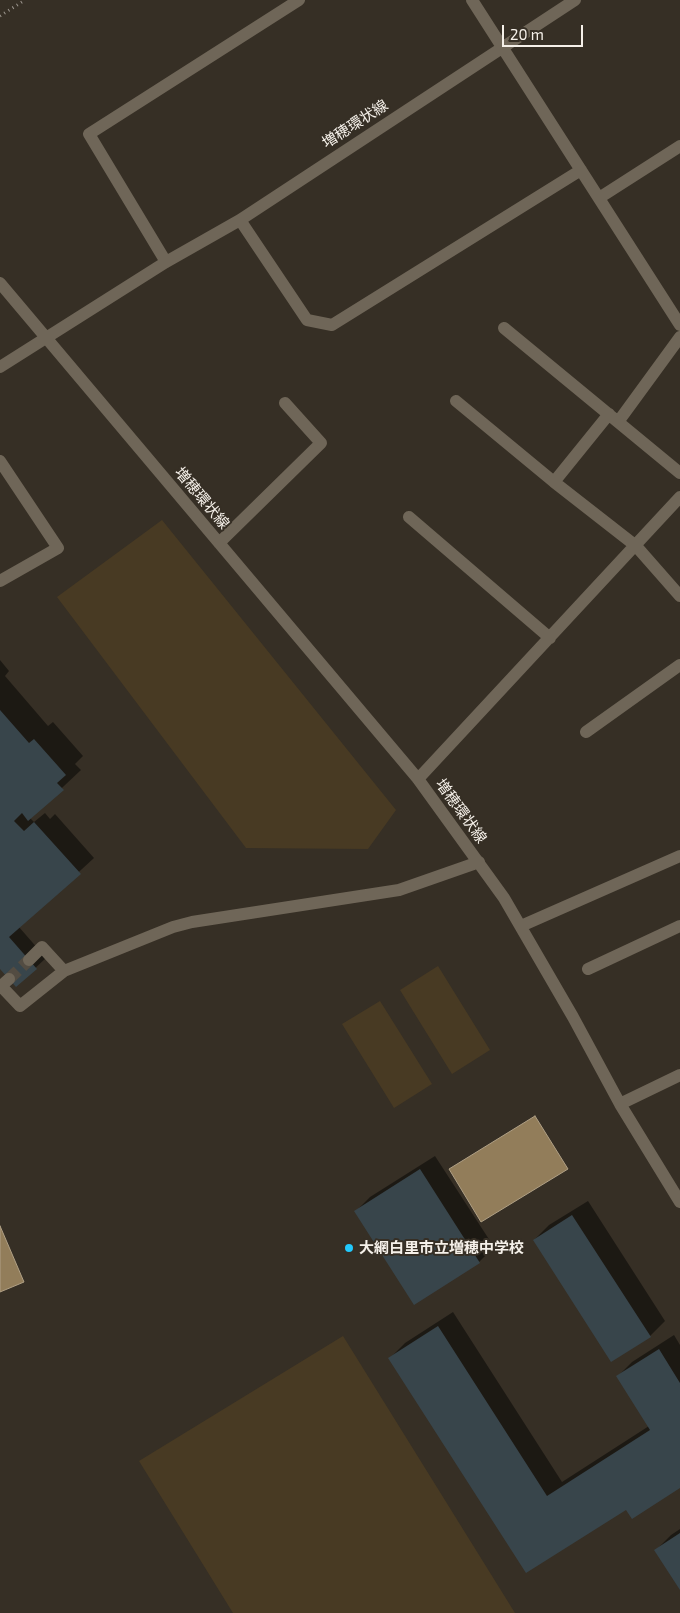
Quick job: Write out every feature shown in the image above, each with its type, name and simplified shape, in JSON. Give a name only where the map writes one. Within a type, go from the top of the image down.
[{"type":"street","points":[[166,262],[89,134],[299,0]]},
{"type":"street","points":[[472,0],[680,325]]},
{"type":"street","name":"増穂環状線","points":[[575,0],[240,220],[166,262],[45,338],[418,779],[504,898],[573,1017],[620,1104],[680,1202]]},
{"type":"street","points":[[599,198],[680,146]]},
{"type":"street","points":[[240,220],[307,320],[332,325],[581,170]]},
{"type":"street","points":[[0,283],[45,338],[0,367]]},
{"type":"street","points":[[504,328],[680,473]]},
{"type":"street","points":[[554,482],[614,418],[680,337]]},
{"type":"street","points":[[456,401],[554,482],[636,546],[680,596]]},
{"type":"street","points":[[219,543],[321,443],[285,403]]},
{"type":"street","points":[[0,461],[58,548],[0,581]]},
{"type":"street","points":[[418,779],[680,498]]},
{"type":"street","points":[[409,517],[550,638]]},
{"type":"street","points":[[586,732],[680,664]]},
{"type":"street","points":[[521,926],[680,856]]},
{"type":"street","points":[[9,979],[1,986],[20,1006],[64,971],[173,927],[192,922],[400,890],[479,862]]},
{"type":"street","points":[[588,969],[680,926]]},
{"type":"street","points":[[29,960],[42,947],[64,971]]},
{"type":"street","points":[[620,1104],[680,1075]]},
{"type":"path","points":[[0,16],[26,0]]},
{"type":"shaded area","points":[[162,520],[396,810],[368,849],[246,848],[57,597]]},
{"type":"shaded area","points":[[438,966],[490,1050],[452,1074],[400,990]]},
{"type":"shaded area","points":[[380,1001],[432,1084],[394,1108],[342,1024]]},
{"type":"shaded area","points":[[535,1116],[568,1169],[481,1222],[449,1169]]},
{"type":"shaded area","points":[[0,1226],[24,1282],[0,1292]]},
{"type":"shaded area","points":[[343,1336],[515,1613],[233,1613],[139,1461]]},
{"type":"building","points":[[0,710],[29,743],[34,739],[66,775],[57,783],[64,790],[28,821],[22,813],[14,821],[24,831],[34,822],[81,874],[9,937],[37,969],[16,987],[0,969]]},
{"type":"building","points":[[420,1169],[480,1263],[414,1305],[354,1211]]},
{"type":"building","points":[[572,1215],[651,1337],[611,1362],[533,1240]]},
{"type":"building","points":[[438,1326],[547,1496],[650,1430],[616,1376],[659,1349],[680,1383],[680,1488],[632,1519],[626,1510],[526,1573],[388,1358]]},
{"type":"building","points":[[680,1533],[680,1590],[654,1550]]},
{"type":"tunnel","points":[[9,979],[29,960]]},
{"type":"place","name":"大網白里市立増穂中学校","points":[[349,1248]]}]
